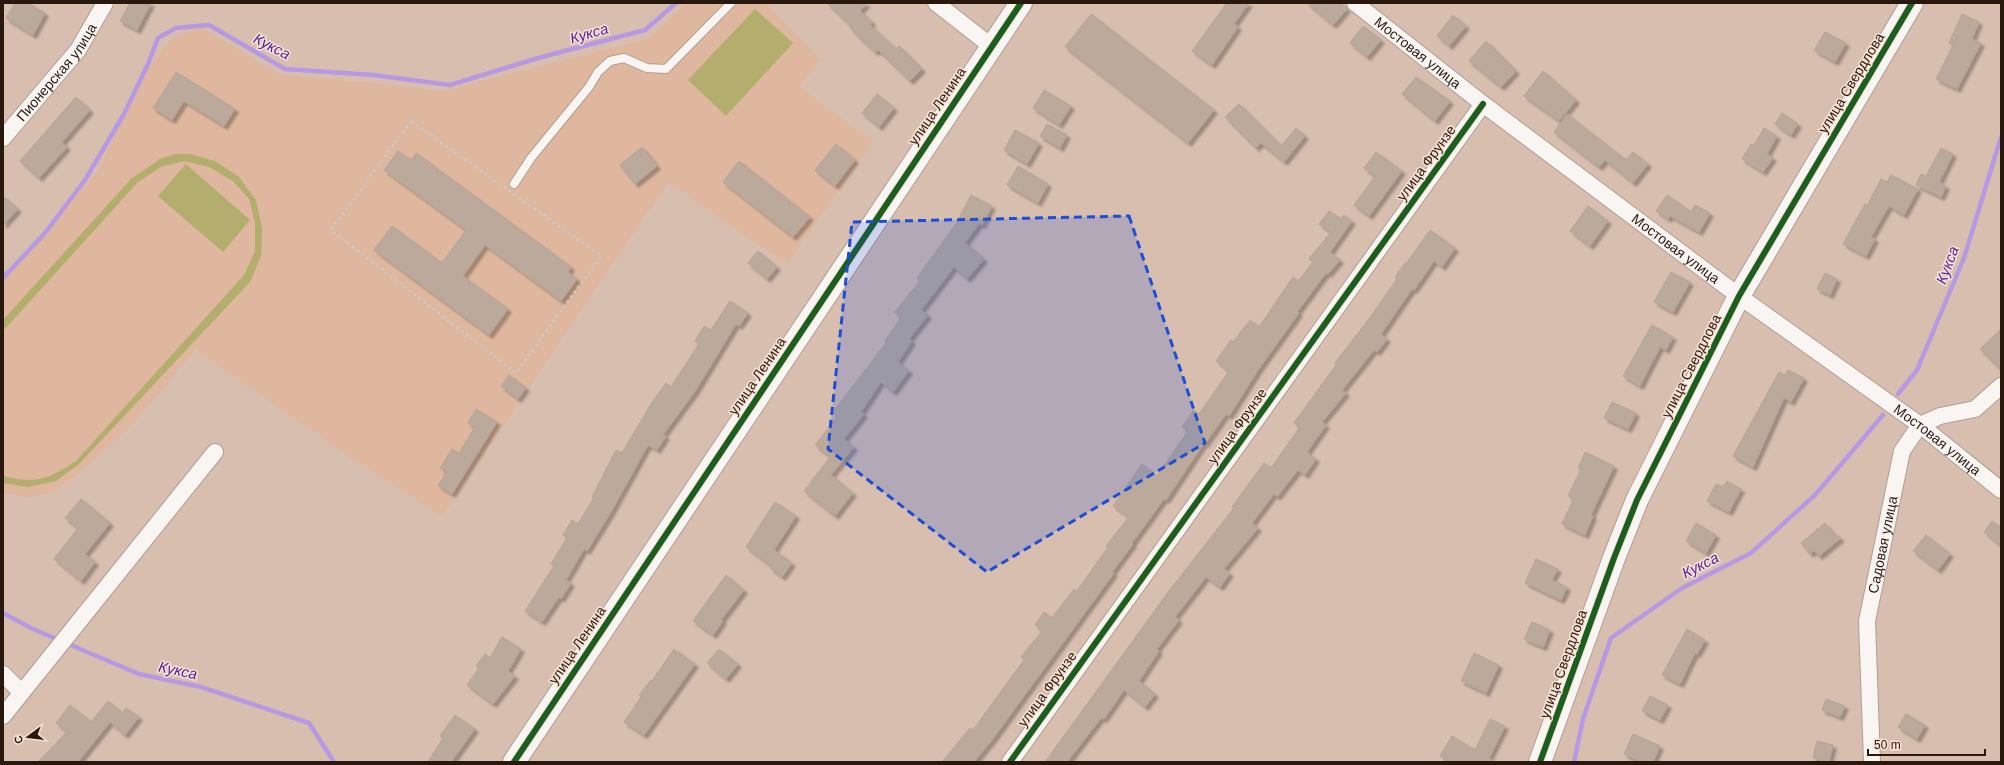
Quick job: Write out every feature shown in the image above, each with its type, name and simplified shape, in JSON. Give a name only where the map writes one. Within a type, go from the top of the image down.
[{"type":"street","name":"Пионерская улица","points":[[3,138],[78,50],[104,3]]},
{"type":"street","points":[[936,3],[992,46]]},
{"type":"street","name":"улица Ленина","points":[[514,762],[1021,3]]},
{"type":"street","name":"Мостовая улица","points":[[1355,3],[1483,104],[1739,296],[1920,425],[2001,490]]},
{"type":"street","name":"улица Свердлова","points":[[1540,762],[1614,558],[1637,500],[1739,296],[1912,3]]},
{"type":"street","name":"улица Фрунзе","points":[[1010,762],[1483,104]]},
{"type":"street","points":[[1920,425],[1940,416],[1975,409],[2001,386]]},
{"type":"street","name":"Садовая улица","points":[[1872,762],[1867,621],[1902,451],[1920,425]]},
{"type":"street","points":[[3,716],[215,452]]},
{"type":"street","points":[[3,674],[22,692]]},
{"type":"lane","points":[[512,188],[531,158],[589,87],[598,72],[610,61],[624,58],[648,68],[666,69],[731,3]]},
{"type":"path","points":[[411,121],[512,188],[601,256],[516,373],[331,230],[411,121]]},
{"type":"highlighted area","points":[[1129,216],[1205,443],[987,572],[828,449],[852,222]]},
{"type":"shaded area","points":[[687,3],[774,3],[770,8],[820,59],[799,87],[873,142],[787,264],[668,182],[442,516],[350,457],[195,349],[165,387],[133,422],[98,456],[68,482],[47,494],[27,497],[3,493],[3,276],[95,175],[152,63],[171,40],[190,30],[202,28],[280,75],[374,83],[443,91],[648,39]]},
{"type":"shaded area","points":[[755,9],[793,43],[726,116],[688,80]]},
{"type":"shaded area","points":[[175,154],[190,154],[215,161],[239,177],[256,200],[262,228],[261,256],[250,282],[79,464],[56,481],[28,487],[3,483],[3,476],[25,480],[41,479],[76,461],[244,275],[255,251],[255,222],[249,199],[233,181],[209,167],[184,161],[161,167],[138,182],[3,331],[3,320],[131,179],[160,159]]},
{"type":"shaded area","points":[[186,164],[250,220],[223,252],[158,196]]},
{"type":"building","points":[[15,3],[28,3],[45,13],[33,35],[6,18]]},
{"type":"building","points":[[130,3],[151,3],[137,30],[120,21]]},
{"type":"building","points":[[827,3],[867,3],[860,11],[872,22],[870,25],[896,49],[899,46],[922,69],[910,81],[878,50],[875,52],[861,39],[850,28],[852,27]]},
{"type":"building","points":[[1227,3],[1249,3],[1234,24],[1238,27],[1212,65],[1192,51]]},
{"type":"building","points":[[1307,3],[1340,3],[1347,9],[1333,25]]},
{"type":"building","points":[[1091,14],[1214,110],[1188,143],[1065,47]]},
{"type":"building","points":[[1962,14],[1979,22],[1972,39],[1981,43],[1957,89],[1936,79],[1953,45],[1949,43]]},
{"type":"building","points":[[1453,15],[1466,26],[1449,46],[1437,36]]},
{"type":"building","points":[[1363,26],[1381,40],[1367,57],[1350,43]]},
{"type":"building","points":[[1825,32],[1846,43],[1835,62],[1814,50]]},
{"type":"building","points":[[1486,41],[1516,71],[1501,87],[1469,61]]},
{"type":"building","points":[[1543,71],[1576,100],[1559,121],[1524,96]]},
{"type":"building","points":[[176,72],[235,109],[224,126],[184,101],[172,120],[153,108]]},
{"type":"building","points":[[1416,77],[1450,101],[1435,121],[1402,94]]},
{"type":"building","points":[[1044,90],[1071,106],[1059,125],[1033,108]]},
{"type":"building","points":[[877,94],[894,108],[879,127],[862,113]]},
{"type":"building","points":[[76,97],[90,110],[62,142],[67,147],[39,178],[20,161]]},
{"type":"building","points":[[1239,104],[1281,146],[1296,128],[1305,136],[1284,162],[1261,143],[1256,148],[1225,117]]},
{"type":"building","points":[[1782,113],[1798,124],[1791,135],[1775,124]]},
{"type":"building","points":[[1567,114],[1626,160],[1633,152],[1648,164],[1633,183],[1605,160],[1599,167],[1554,132]]},
{"type":"building","points":[[1047,124],[1067,135],[1060,148],[1040,136]]},
{"type":"building","points":[[1764,128],[1777,136],[1767,154],[1773,158],[1763,172],[1742,159],[1751,144],[1754,145]]},
{"type":"building","points":[[1015,130],[1039,143],[1027,164],[1004,150]]},
{"type":"building","points":[[836,144],[855,160],[835,186],[815,170]]},
{"type":"building","points":[[642,147],[657,166],[635,184],[620,165]]},
{"type":"building","points":[[1941,148],[1953,154],[1939,182],[1946,186],[1941,197],[1916,185],[1921,174],[1926,176]]},
{"type":"building","points":[[398,151],[411,160],[416,153],[571,267],[568,272],[577,279],[561,301],[485,245],[463,276],[508,309],[489,335],[374,250],[392,226],[442,263],[466,230],[384,170]]},
{"type":"building","points":[[1376,152],[1402,171],[1369,216],[1354,205],[1375,176],[1364,168]]},
{"type":"building","points":[[739,161],[810,217],[793,237],[723,182]]},
{"type":"building","points":[[1018,166],[1048,184],[1038,203],[1007,185]]},
{"type":"building","points":[[1891,175],[1918,189],[1904,215],[1889,206],[1871,237],[1875,239],[1866,256],[1843,244],[1865,204],[1867,206],[1881,179],[1887,182]]},
{"type":"building","points":[[971,195],[992,206],[982,225],[979,224],[965,243],[984,259],[967,279],[954,267],[921,310],[928,315],[909,339],[912,341],[898,362],[909,371],[893,392],[881,382],[861,412],[864,414],[844,439],[854,447],[831,475],[853,493],[835,516],[804,491],[830,457],[815,445],[837,417],[832,413],[887,342],[885,341],[901,318],[895,312],[920,281],[917,278],[956,224]]},
{"type":"building","points":[[1667,195],[1691,212],[1695,205],[1710,213],[1699,232],[1670,216],[1668,219],[1656,211]]},
{"type":"building","points":[[3,196],[18,209],[3,225]]},
{"type":"building","points":[[1588,206],[1608,221],[1590,246],[1570,231]]},
{"type":"building","points":[[1329,211],[1341,219],[1344,215],[1352,221],[1330,252],[1340,260],[1328,274],[1326,273],[1297,312],[1299,313],[1258,370],[1229,416],[1226,414],[1205,444],[1204,443],[1166,500],[1164,499],[1132,543],[1133,544],[1112,572],[1114,573],[992,740],[974,762],[942,762],[970,728],[973,730],[1024,660],[1021,657],[1042,631],[1035,625],[1044,612],[1052,618],[1074,589],[1077,591],[1108,547],[1106,546],[1129,517],[1113,506],[1142,464],[1157,476],[1188,431],[1182,427],[1194,410],[1199,414],[1229,371],[1216,361],[1231,340],[1233,342],[1250,320],[1259,327],[1293,277],[1298,281],[1313,262],[1309,259],[1331,232],[1319,224]]},
{"type":"building","points":[[1430,230],[1455,248],[1442,267],[1434,261],[1414,290],[1412,289],[1381,334],[1387,339],[1377,352],[1374,350],[1342,390],[1346,393],[1322,422],[1326,425],[1307,452],[1316,459],[1305,475],[1298,470],[1277,497],[1274,494],[1252,523],[1258,528],[1224,569],[1230,573],[1220,587],[1206,577],[1175,617],[1179,620],[1157,649],[1159,651],[1139,681],[1155,694],[1145,707],[1124,690],[1104,719],[1101,718],[1067,762],[1045,762],[1169,591],[1234,508],[1232,507],[1264,463],[1271,468],[1300,427],[1294,423],[1336,365],[1335,363],[1397,279],[1395,277]]},
{"type":"building","points":[[758,251],[777,267],[767,279],[748,263]]},
{"type":"building","points":[[1671,272],[1690,282],[1673,312],[1654,302]]},
{"type":"building","points":[[1825,273],[1837,279],[1830,295],[1817,289]]},
{"type":"building","points":[[730,301],[748,313],[739,326],[736,324],[696,390],[663,435],[666,436],[657,450],[648,445],[611,512],[587,551],[584,549],[566,580],[571,583],[561,599],[559,597],[542,622],[525,611],[554,566],[551,564],[567,538],[563,535],[572,520],[578,524],[594,498],[592,497],[616,450],[622,453],[651,404],[666,383],[671,387],[699,344],[695,341],[704,326],[711,330]]},
{"type":"building","points":[[1652,325],[1673,337],[1666,350],[1660,347],[1640,386],[1623,376]]},
{"type":"building","points":[[2001,329],[2001,370],[1980,349]]},
{"type":"building","points":[[1788,370],[1804,378],[1791,402],[1784,398],[1753,467],[1733,456],[1779,372],[1785,375]]},
{"type":"building","points":[[509,375],[526,388],[518,399],[501,386]]},
{"type":"building","points":[[1612,402],[1636,413],[1628,429],[1604,418]]},
{"type":"building","points":[[476,409],[497,422],[452,494],[438,485],[447,472],[440,468],[452,449],[459,453],[475,427],[468,423]]},
{"type":"building","points":[[1585,452],[1614,466],[1591,515],[1593,516],[1585,535],[1562,524],[1574,498],[1568,496],[1581,469],[1578,468]]},
{"type":"building","points":[[1727,481],[1741,489],[1729,512],[1707,501],[1716,484],[1723,487]]},
{"type":"building","points":[[81,499],[110,523],[85,554],[95,562],[81,581],[54,559],[78,528],[65,518]]},
{"type":"building","points":[[775,502],[796,516],[774,550],[792,563],[782,577],[770,568],[771,566],[746,547]]},
{"type":"building","points":[[1992,521],[2001,528],[2001,546],[1984,532]]},
{"type":"building","points":[[1696,523],[1716,535],[1706,553],[1686,541]]},
{"type":"building","points":[[1825,523],[1833,533],[1841,538],[1819,556],[1814,551],[1810,554],[1801,543]]},
{"type":"building","points":[[1926,535],[1950,554],[1938,570],[1913,551]]},
{"type":"building","points":[[1536,559],[1558,569],[1552,580],[1567,587],[1561,600],[1525,583]]},
{"type":"building","points":[[726,575],[744,590],[721,620],[723,621],[713,635],[693,621]]},
{"type":"building","points":[[1532,622],[1550,630],[1543,647],[1524,639]]},
{"type":"building","points":[[1687,629],[1705,640],[1697,654],[1695,653],[1680,684],[1662,675]]},
{"type":"building","points":[[502,637],[521,649],[508,671],[515,676],[493,704],[467,685],[479,668],[476,666],[485,654],[490,658]]},
{"type":"building","points":[[674,649],[695,664],[644,735],[624,722],[641,697],[639,695],[651,680],[652,681]]},
{"type":"building","points":[[719,649],[738,664],[726,679],[707,663]]},
{"type":"building","points":[[1474,653],[1499,665],[1486,693],[1461,681]]},
{"type":"building","points":[[1650,696],[1668,705],[1660,720],[1642,711]]},
{"type":"building","points":[[1826,699],[1845,706],[1840,717],[1822,710]]},
{"type":"building","points":[[108,701],[122,713],[126,708],[139,717],[125,735],[110,722],[78,762],[38,762],[67,732],[56,723],[70,705],[91,722]]},
{"type":"building","points":[[1906,714],[1925,725],[1917,739],[1898,727]]},
{"type":"building","points":[[455,715],[475,729],[451,762],[428,762],[443,738],[440,736]]},
{"type":"building","points":[[1490,719],[1505,726],[1489,758],[1495,762],[1450,762],[1440,756],[1452,736],[1475,750]]},
{"type":"building","points":[[1633,734],[1660,746],[1653,762],[1641,762],[1624,754]]},
{"type":"building","points":[[1817,741],[1833,745],[1829,762],[1813,758]]},
{"type":"waterway","name":"Кукса","points":[[3,278],[45,233],[85,180],[124,114],[148,64],[158,38],[176,28],[209,25],[285,69],[373,75],[450,85],[538,58],[645,30],[676,3]]},
{"type":"waterway","name":"Кукса","points":[[1898,394],[1917,370],[1964,258],[2001,137]]},
{"type":"waterway","name":"Кукса","points":[[1574,762],[1583,719],[1611,638],[1682,588],[1751,553],[1815,495],[1883,415]]},
{"type":"waterway","name":"Кукса","points":[[3,613],[33,629],[139,674],[201,687],[309,723],[334,762]]},
{"type":"cycle path","points":[[514,762],[1021,3]]},
{"type":"cycle path","points":[[1540,762],[1614,558],[1637,500],[1739,296],[1912,3]]},
{"type":"cycle path","points":[[1010,762],[1483,104]]}]
